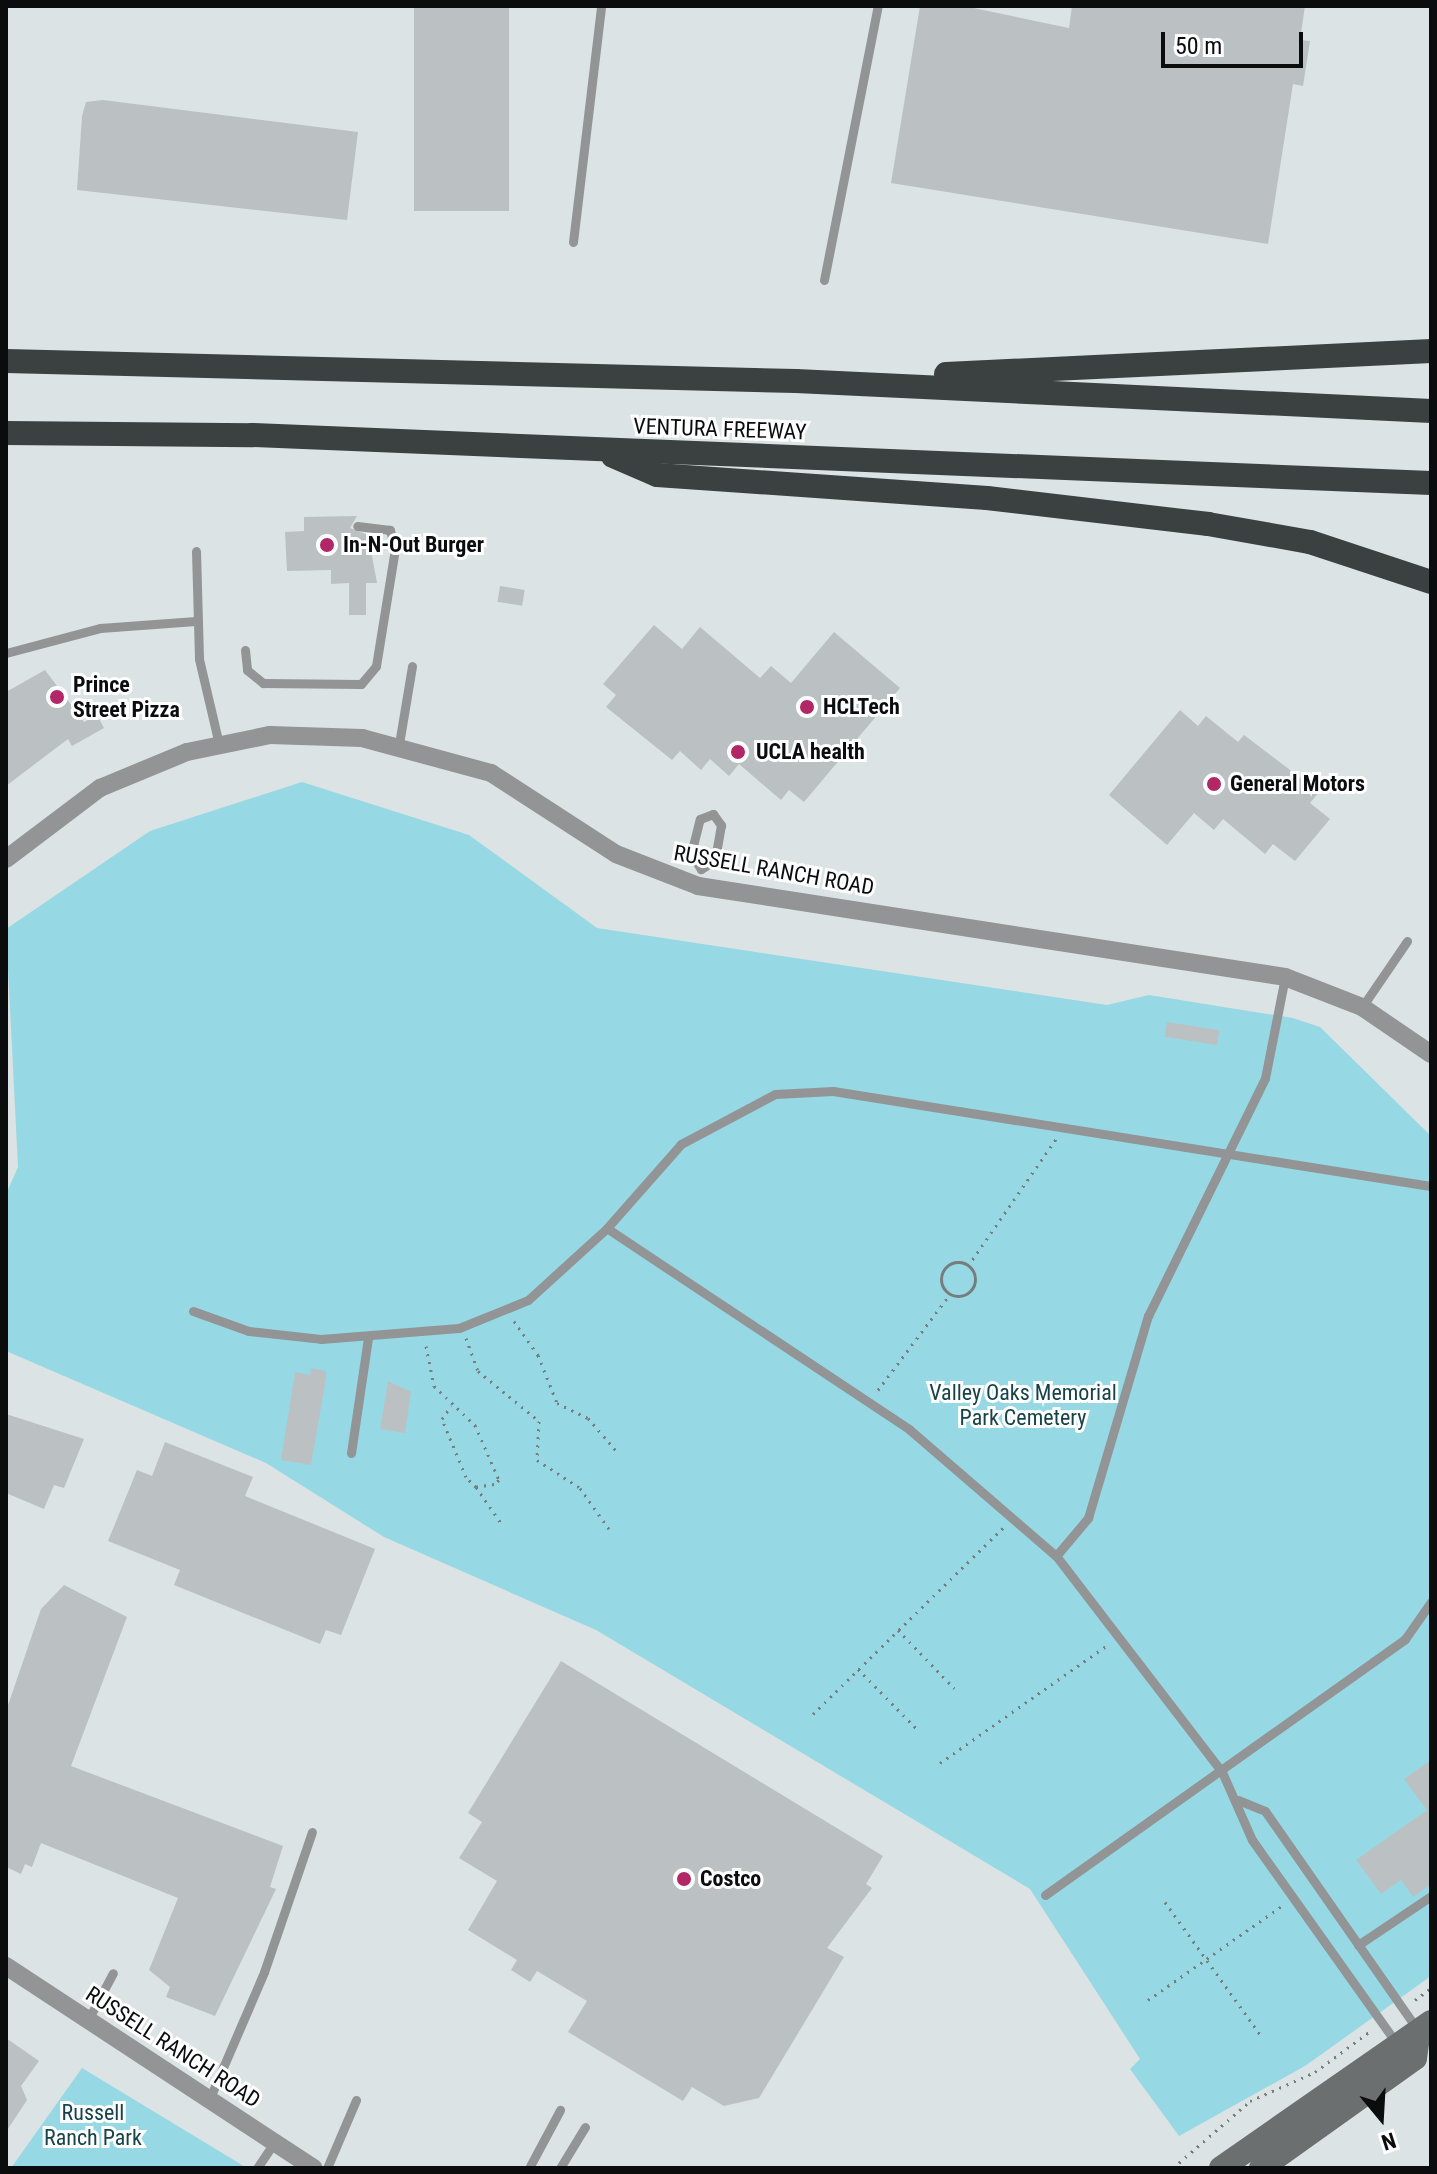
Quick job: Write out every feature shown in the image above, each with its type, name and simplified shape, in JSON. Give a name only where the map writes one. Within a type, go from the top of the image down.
[{"type":"highway","points":[[796,381],[1431,351]]},
{"type":"highway","points":[[6,361],[796,381],[1431,411]]},
{"type":"highway","name":"VENTURA FREEWAY","points":[[6,433],[600,450],[1431,483]]},
{"type":"highway","points":[[600,450],[657,475],[987,498],[1208,524],[1310,542],[1431,582]]},
{"type":"main road","points":[[1221,2168],[1425,2026]]},
{"type":"main road","points":[[1261,2168],[1415,2058],[1425,2026]]},
{"type":"main road","points":[[1285,2168],[1431,2065]]},
{"type":"street","name":"RUSSELL RANCH ROAD","points":[[6,859],[100,788],[219,744],[314,735],[399,744],[491,773],[616,854],[700,877],[1285,977],[1362,1007],[1431,1054]]},
{"type":"street","name":"RUSSELL RANCH ROAD","points":[[6,1966],[314,2168]]},
{"type":"lane","points":[[573,242],[601,6]]},
{"type":"lane","points":[[824,280],[878,6]]},
{"type":"lane","points":[[245,650],[247,670],[263,683],[361,684],[376,666],[395,549],[390,530],[357,526]]},
{"type":"lane","points":[[196,551],[196,621],[219,744]]},
{"type":"lane","points":[[6,653],[100,628],[196,621]]},
{"type":"lane","points":[[399,744],[412,666]]},
{"type":"lane","points":[[714,812],[721,825],[715,860],[700,877],[691,854],[700,819],[714,812]]},
{"type":"lane","points":[[1362,1007],[1407,941]]},
{"type":"lane","points":[[1056,1556],[1088,1518],[1148,1316],[1265,1078],[1285,977]]},
{"type":"lane","points":[[193,1311],[249,1331],[368,1338],[424,1334],[464,1326],[508,1311],[561,1277],[681,1144],[775,1094],[833,1091],[1229,1151],[1431,1186]]},
{"type":"lane","points":[[607,1228],[868,1403],[1056,1556],[1222,1772],[1238,1800],[1252,1840],[1398,2045]]},
{"type":"lane","points":[[351,1453],[368,1338]]},
{"type":"lane","points":[[1045,1895],[1405,1639],[1430,1608]]},
{"type":"lane","points":[[1238,1800],[1265,1811],[1358,1945],[1425,2026]]},
{"type":"lane","points":[[209,2100],[264,1972],[312,1832]]},
{"type":"lane","points":[[1358,1945],[1431,1896]]},
{"type":"lane","points":[[88,2020],[113,1973]]},
{"type":"lane","points":[[327,2168],[356,2100]]},
{"type":"lane","points":[[529,2168],[560,2110]]},
{"type":"lane","points":[[560,2168],[585,2127]]},
{"type":"lane","points":[[257,2168],[274,2143]]},
{"type":"path","points":[[868,1403],[950,1294],[971,1290],[968,1266],[1065,1126]]},
{"type":"path","points":[[950,1294],[944,1269],[968,1266]]},
{"type":"path","points":[[508,1311],[538,1355],[557,1403],[588,1418],[619,1454]]},
{"type":"path","points":[[464,1326],[478,1371],[539,1421],[537,1460],[580,1488],[609,1529]]},
{"type":"path","points":[[424,1334],[434,1386],[451,1406],[475,1425],[499,1480],[476,1487]]},
{"type":"path","points":[[451,1406],[445,1429],[476,1487],[501,1523]]},
{"type":"path","points":[[813,1714],[1012,1518]]},
{"type":"path","points":[[898,1630],[954,1688]]},
{"type":"path","points":[[940,1763],[1120,1636]]},
{"type":"path","points":[[858,1669],[918,1730]]},
{"type":"path","points":[[1148,2000],[1293,1898]]},
{"type":"path","points":[[1165,1902],[1260,2034]]},
{"type":"path","points":[[1425,1993],[1431,1988]]},
{"type":"path","points":[[1173,2168],[1250,2101],[1315,2072],[1364,2035]]},
{"type":"green space","name":"Valley Oaks Memorial Park Cemetery","points":[[302,782],[469,835],[597,928],[1107,1005],[1149,995],[1293,1018],[1320,1027],[1431,1136],[1431,1976],[1305,2066],[1179,2136],[1130,2069],[1140,2059],[1030,1889],[596,1630],[384,1537],[266,1463],[6,1351],[6,1194],[18,1167],[6,929],[150,831]]},
{"type":"green space","name":"Russell Ranch Park","points":[[82,2068],[247,2168],[11,2168]]},
{"type":"building","points":[[414,6],[509,6],[509,211],[414,211]]},
{"type":"building","points":[[920,6],[964,6],[1069,28],[1072,6],[1305,6],[1300,40],[1310,41],[1303,86],[1293,84],[1268,244],[891,183]]},
{"type":"building","points":[[103,100],[358,132],[347,220],[77,190],[82,116],[86,102]]},
{"type":"building","name":"In-N-Out Burger","points":[[357,516],[350,528],[368,535],[377,583],[366,583],[366,615],[349,615],[349,583],[331,584],[331,570],[287,571],[285,532],[304,531],[304,517]]},
{"type":"building","points":[[500,586],[525,590],[522,606],[497,602]]},
{"type":"building","points":[[654,625],[682,649],[700,627],[760,678],[771,666],[791,683],[834,632],[900,688],[804,802],[789,790],[781,800],[739,764],[729,776],[710,759],[701,770],[680,751],[672,760],[606,707],[616,695],[603,684]]},
{"type":"building","points":[[45,670],[84,722],[97,715],[104,728],[72,746],[68,739],[6,786],[6,692]]},
{"type":"building","name":"General Motors","points":[[1180,710],[1198,726],[1206,716],[1238,742],[1244,735],[1319,792],[1310,803],[1330,819],[1295,861],[1273,844],[1265,854],[1223,819],[1214,830],[1194,813],[1167,845],[1109,795]]},
{"type":"building","points":[[1167,1022],[1219,1030],[1217,1045],[1165,1037]]},
{"type":"building","points":[[311,1368],[326,1371],[326,1378],[311,1465],[281,1460],[295,1372],[310,1375]]},
{"type":"building","points":[[388,1381],[411,1392],[405,1433],[380,1429]]},
{"type":"building","points":[[6,1414],[84,1439],[64,1488],[54,1485],[44,1509],[6,1493]]},
{"type":"building","points":[[165,1442],[253,1477],[245,1496],[375,1549],[341,1635],[326,1630],[320,1644],[174,1585],[180,1570],[108,1541],[137,1470],[152,1476]]},
{"type":"building","points":[[64,1585],[127,1617],[71,1766],[283,1846],[270,1887],[276,1889],[215,2016],[166,1997],[170,1987],[149,1970],[178,1898],[41,1843],[32,1867],[25,1864],[21,1874],[6,1867],[6,1711],[41,1609]]},
{"type":"building","name":"Costco","points":[[561,1661],[883,1856],[866,1884],[872,1888],[827,1948],[844,1957],[759,2098],[724,2106],[692,2087],[683,2101],[568,2032],[587,2001],[537,1971],[530,1982],[511,1970],[517,1960],[468,1930],[497,1881],[459,1858],[482,1822],[468,1813]]},
{"type":"building","points":[[1431,1760],[1431,1884],[1413,1897],[1401,1880],[1381,1894],[1356,1860],[1427,1810],[1404,1779]]},
{"type":"building","points":[[6,2038],[39,2061],[21,2086],[27,2100],[6,2132]]},
{"type":"place","name":"In-N-Out Burger","points":[[327,545]]},
{"type":"place","name":"Prince Street Pizza","points":[[57,697]]},
{"type":"place","name":"HCLTech","points":[[807,707]]},
{"type":"place","name":"UCLA health","points":[[738,752]]},
{"type":"place","name":"General Motors","points":[[1214,784]]},
{"type":"place","name":"Costco","points":[[684,1879]]}]
